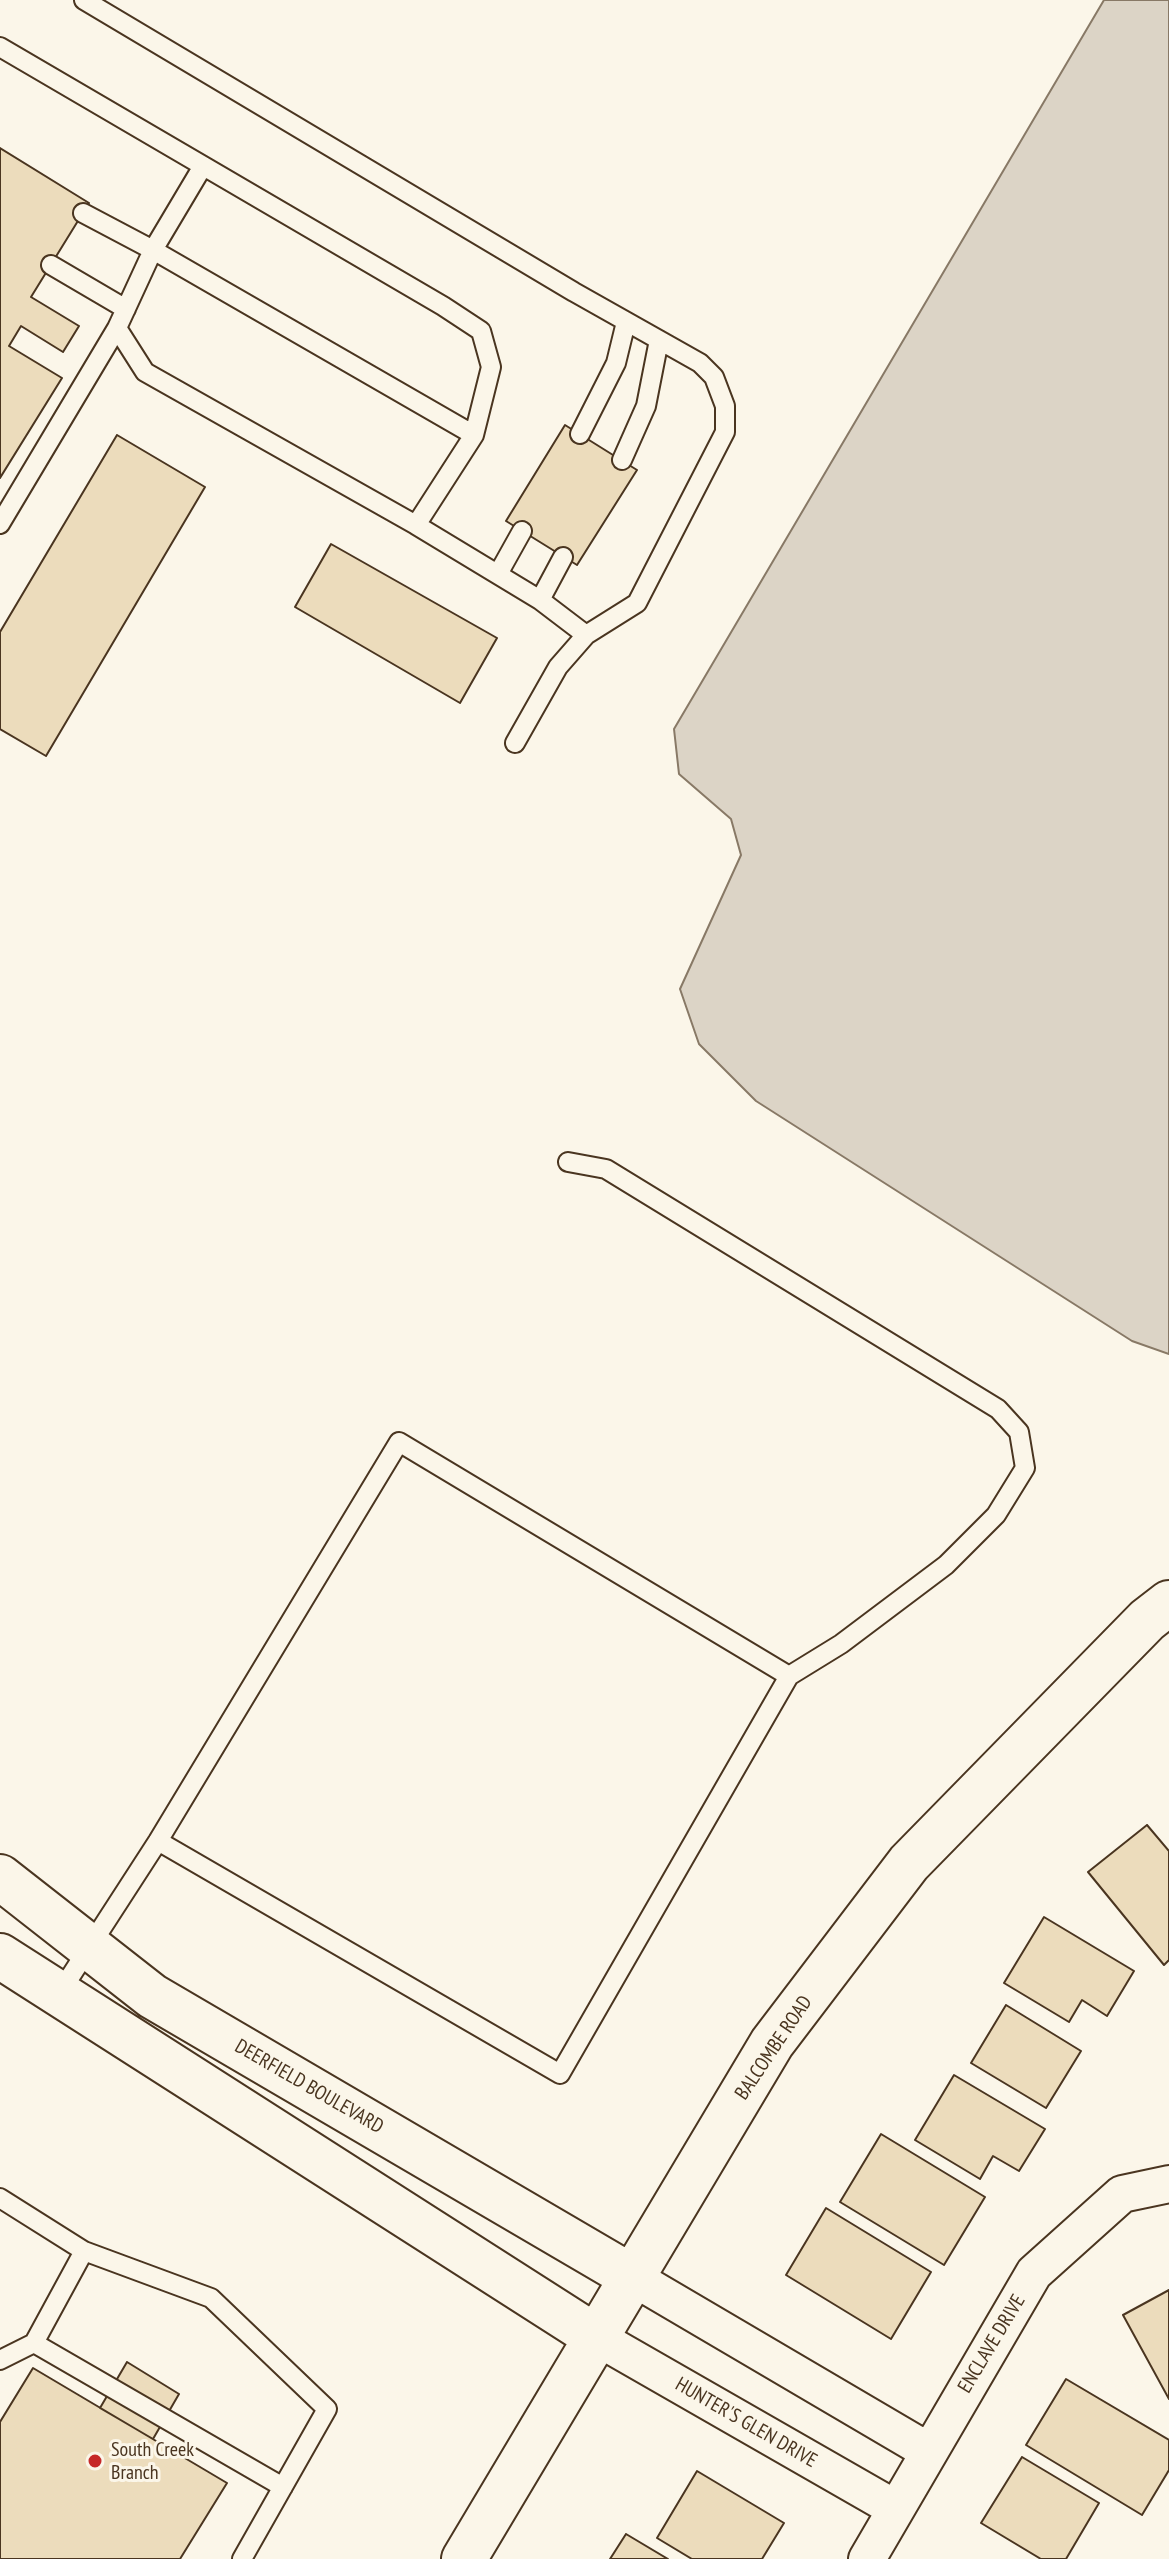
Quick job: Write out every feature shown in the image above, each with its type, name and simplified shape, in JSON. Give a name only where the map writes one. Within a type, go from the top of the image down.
[{"type":"street","name":"BALCOMBE ROAD","points":[[464,2559],[772,2043],[909,1863],[1147,1620],[1169,1603]]},
{"type":"street","name":"DEERFIELD BOULEVARD","points":[[0,1877],[152,1996],[632,2277]]},
{"type":"street","points":[[0,1956],[596,2337]]},
{"type":"street","name":"ENCLAVE DRIVE","points":[[867,2559],[1034,2273],[1122,2194],[1169,2184]]},
{"type":"street","points":[[632,2277],[928,2451]]},
{"type":"street","name":"HUNTER'S GLEN DRIVE","points":[[596,2337],[896,2509]]},
{"type":"lane","points":[[84,0],[700,363],[714,377],[725,406],[725,432],[637,603],[586,635],[558,667],[515,743]]},
{"type":"lane","points":[[0,47],[481,331],[491,367],[474,435],[416,525]]},
{"type":"lane","points":[[0,524],[117,328],[153,250],[203,166]]},
{"type":"lane","points":[[83,213],[474,435]]},
{"type":"lane","points":[[51,265],[126,309]]},
{"type":"lane","points":[[580,434],[616,363],[626,322]]},
{"type":"lane","points":[[117,328],[145,372],[416,525],[540,600],[586,635]]},
{"type":"lane","points":[[622,460],[646,406],[659,340]]},
{"type":"lane","points":[[498,574],[522,531]]},
{"type":"lane","points":[[540,600],[563,557]]},
{"type":"lane","points":[[158,1841],[560,2074],[789,1676],[841,1644],[946,1565],[996,1515],[1025,1468],[1019,1432],[998,1409],[606,1169],[568,1162]]},
{"type":"lane","points":[[59,1994],[158,1841],[399,1442],[789,1676]]},
{"type":"lane","points":[[0,2198],[84,2251],[211,2298],[327,2409],[242,2559]]},
{"type":"lane","points":[[0,2360],[34,2343],[84,2251]]},
{"type":"lane","points":[[34,2343],[283,2487]]},
{"type":"shaded area","points":[[1104,0],[1169,0],[1169,1354],[1132,1341],[756,1101],[699,1044],[680,989],[741,855],[731,819],[679,774],[674,729]]},
{"type":"building","points":[[0,148],[89,203],[31,297],[79,326],[63,352],[21,326],[9,346],[62,378],[0,478]]},
{"type":"building","points":[[565,425],[637,470],[577,565],[506,521]]},
{"type":"building","points":[[117,435],[205,487],[46,756],[0,729],[0,632]]},
{"type":"building","points":[[331,544],[497,638],[460,703],[295,607]]},
{"type":"building","points":[[1147,1825],[1169,1851],[1169,1960],[1164,1965],[1088,1872]]},
{"type":"building","points":[[1044,1917],[1134,1971],[1107,2016],[1082,2000],[1069,2022],[1004,1983]]},
{"type":"building","points":[[1006,2005],[1081,2051],[1046,2108],[971,2063]]},
{"type":"building","points":[[954,2075],[1045,2129],[1019,2171],[993,2156],[980,2179],[915,2140]]},
{"type":"building","points":[[881,2134],[985,2197],[944,2265],[840,2202]]},
{"type":"building","points":[[826,2208],[931,2272],[891,2339],[786,2275]]},
{"type":"building","points":[[1169,2290],[1169,2399],[1123,2315]]},
{"type":"building","points":[[127,2362],[179,2394],[153,2439],[100,2408]]},
{"type":"building","name":"South Creek Branch","points":[[33,2368],[227,2483],[180,2559],[0,2559],[0,2422]]},
{"type":"building","points":[[1066,2379],[1169,2440],[1169,2470],[1142,2515],[1026,2445]]},
{"type":"building","points":[[1022,2457],[1099,2503],[1066,2559],[1041,2559],[981,2523]]},
{"type":"building","points":[[697,2471],[784,2523],[762,2559],[692,2559],[657,2538]]},
{"type":"building","points":[[626,2534],[668,2559],[610,2559]]},
{"type":"place","name":"South Creek Branch","points":[[95,2461]]}]
